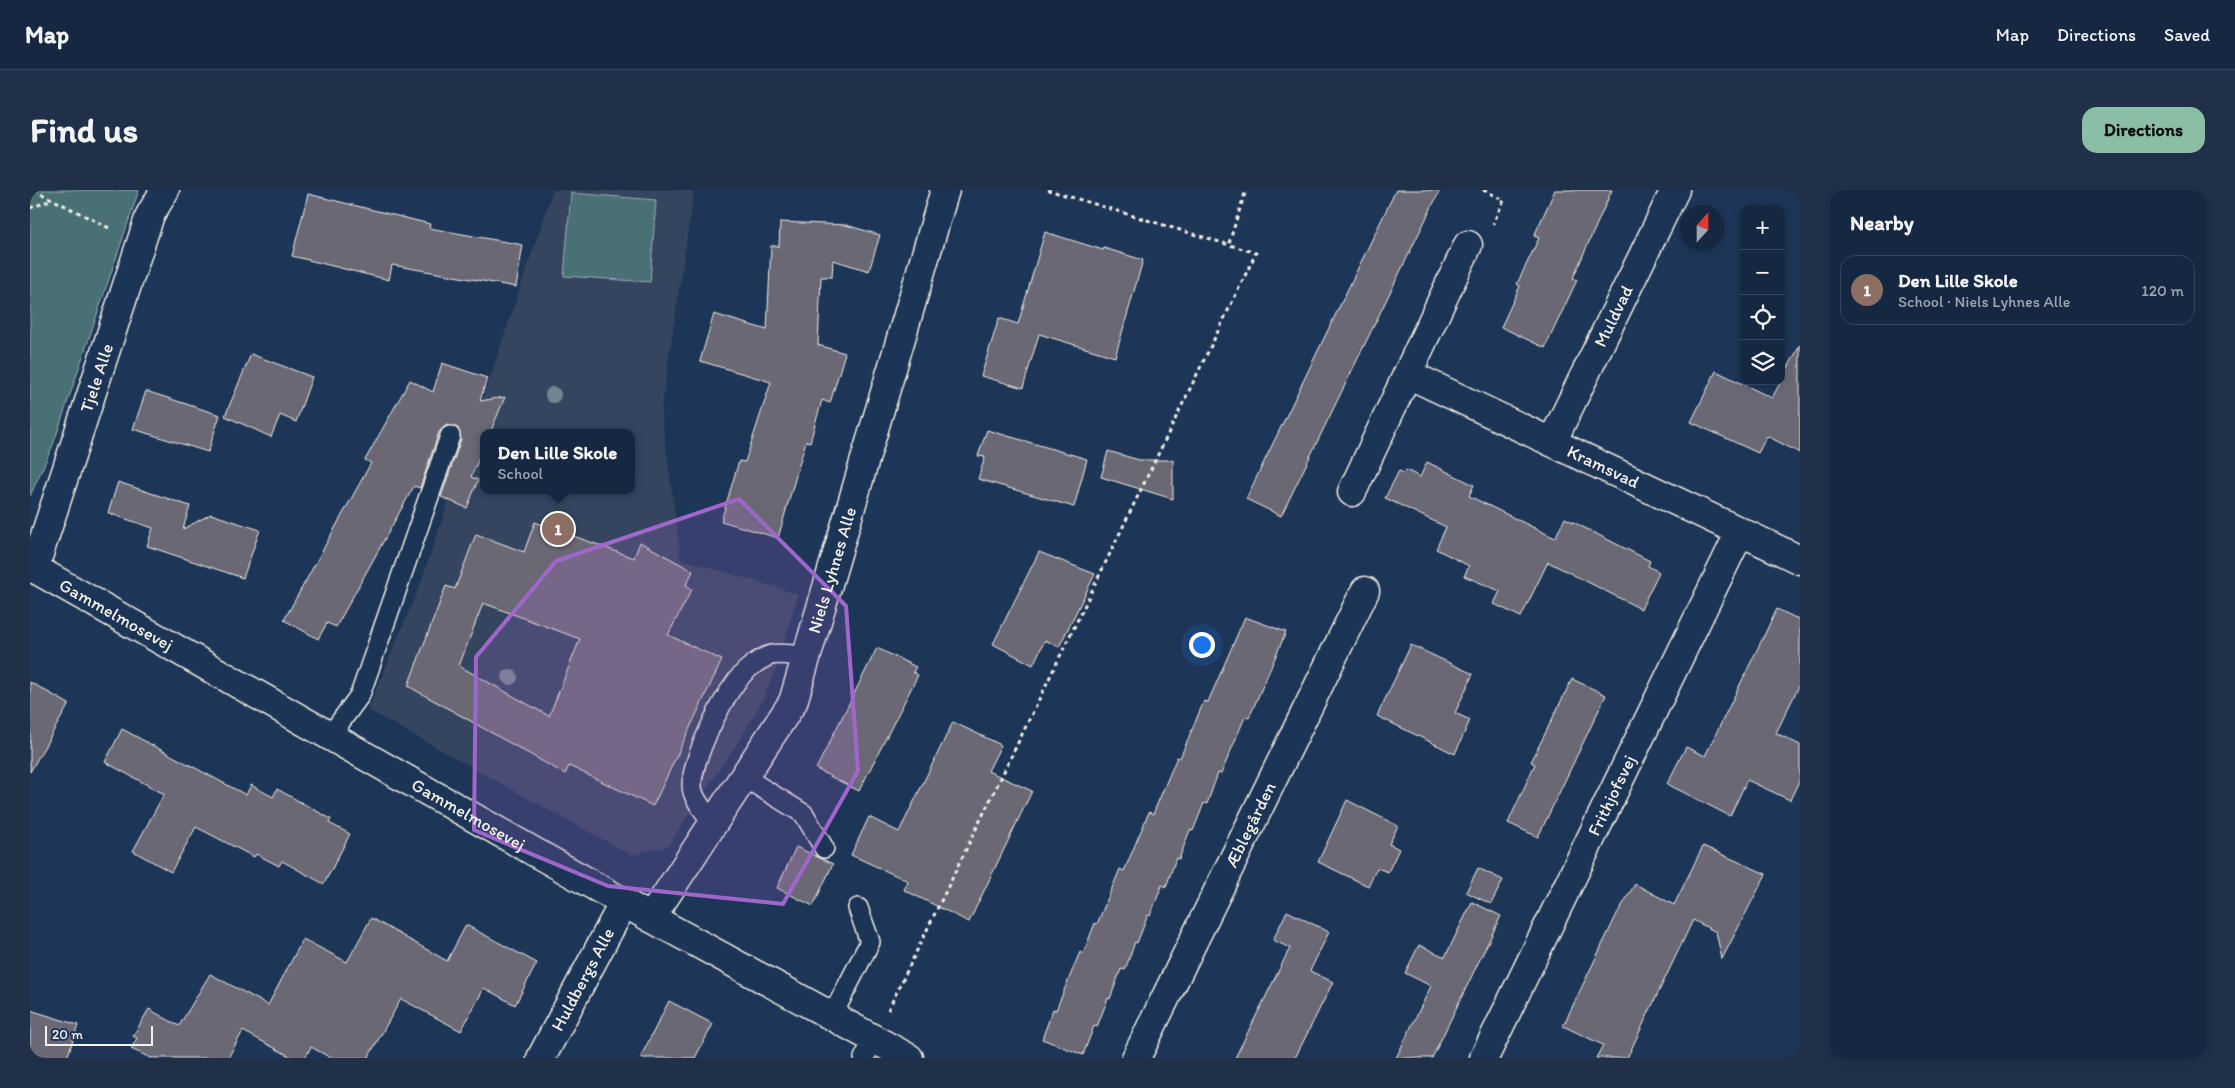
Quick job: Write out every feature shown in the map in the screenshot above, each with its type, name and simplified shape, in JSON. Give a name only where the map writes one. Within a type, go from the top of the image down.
[{"type":"street","name":"Tjele Alle","points":[[32,568],[150,215],[165,190]]},
{"type":"street","name":"Niels Lyhnes Alle","points":[[652,918],[792,702],[945,190]]},
{"type":"street","name":"Muldvad","points":[[1552,442],[1675,190]]},
{"type":"street","points":[[1352,492],[1468,245]]},
{"type":"street","name":"Kramsvad","points":[[1408,374],[1800,560]]},
{"type":"street","name":"Frithjofsvej","points":[[1484,1058],[1740,532]]},
{"type":"street","name":"Gammelmosevej","points":[[32,568],[652,918],[832,1016],[869,1049],[909,1058]]},
{"type":"street","name":"Æblegården","points":[[1136,1058],[1365,591]]},
{"type":"street","name":"Huldbergs Alle","points":[[541,1058],[624,902]]},
{"type":"lane","points":[[330,736],[360,695],[450,436]]},
{"type":"lane","points":[[713,824],[693,793],[692,783],[694,767],[708,732],[736,682],[755,662],[770,655],[806,656]]},
{"type":"lane","points":[[744,777],[804,814],[824,848]]},
{"type":"lane","points":[[832,1016],[870,942],[858,908]]},
{"type":"path","points":[[34,190],[141,244]]},
{"type":"path","points":[[869,1049],[1256,252],[1048,190]]},
{"type":"path","points":[[1229,244],[1246,190]]},
{"type":"path","points":[[30,208],[53,200]]},
{"type":"highlighted area","points":[[739,499],[846,606],[858,771],[783,904],[608,886],[474,830],[476,657],[556,561]]},
{"type":"shaded area","points":[[553,190],[694,190],[661,411],[681,559],[798,594],[776,670],[759,707],[744,733],[668,846],[631,855],[368,710],[421,582]]},
{"type":"green space","points":[[30,190],[139,190],[53,445],[30,496]]},
{"type":"green space","points":[[571,193],[656,200],[650,282],[564,276]]},
{"type":"building","points":[[1396,190],[1440,190],[1281,516],[1246,499]]},
{"type":"building","points":[[1555,190],[1612,190],[1573,278],[1577,280],[1545,348],[1501,327],[1520,286],[1517,284],[1539,238],[1534,236]]},
{"type":"building","points":[[308,194],[430,224],[429,228],[523,245],[516,287],[392,265],[389,280],[292,256]]},
{"type":"building","points":[[780,222],[846,225],[880,235],[869,271],[833,260],[832,277],[821,277],[818,345],[845,353],[830,403],[822,400],[810,442],[806,441],[778,538],[721,521],[739,461],[745,462],[771,382],[700,361],[714,314],[767,330],[771,246],[779,246]]},
{"type":"building","points":[[1045,232],[1143,260],[1115,357],[1039,334],[1023,388],[981,376],[999,318],[1018,324]]},
{"type":"building","points":[[1800,345],[1800,453],[1767,436],[1758,453],[1691,422],[1716,371],[1740,383],[1740,385],[1745,385],[1772,398],[1779,385],[1785,385],[1785,373]]},
{"type":"building","points":[[251,354],[312,377],[296,422],[280,415],[271,437],[225,416]]},
{"type":"building","points":[[442,363],[487,378],[480,401],[505,397],[492,429],[480,429],[480,456],[471,477],[478,480],[467,508],[441,497],[461,439],[458,428],[447,425],[439,432],[420,488],[414,486],[336,627],[327,623],[318,639],[284,620],[371,463],[365,460],[410,380],[433,392]]},
{"type":"building","points":[[146,391],[220,415],[208,452],[133,429]]},
{"type":"building","points":[[987,430],[1087,459],[1074,507],[978,479],[985,457],[978,456]]},
{"type":"building","points":[[1108,451],[1139,460],[1173,460],[1173,499],[1101,477]]},
{"type":"building","points":[[1427,462],[1474,485],[1469,496],[1555,538],[1565,518],[1650,561],[1648,566],[1659,572],[1641,609],[1548,562],[1521,617],[1494,604],[1500,591],[1464,576],[1469,566],[1436,549],[1446,527],[1385,498],[1399,471],[1404,473],[1406,470],[1420,477]]},
{"type":"building","points":[[118,482],[190,506],[183,529],[211,514],[260,530],[243,578],[147,546],[153,528],[108,513]]},
{"type":"building","points":[[535,522],[634,558],[640,542],[693,571],[686,585],[692,589],[668,635],[722,660],[653,806],[569,766],[565,774],[408,686],[446,586],[455,589],[476,534],[524,552]],"holes":[[[483,603],[580,639],[549,716],[459,666]]]},
{"type":"building","points":[[1039,552],[1095,574],[1059,647],[1045,640],[1033,665],[993,644]]},
{"type":"building","points":[[1777,609],[1800,620],[1800,684],[1776,733],[1800,745],[1800,779],[1790,800],[1747,780],[1730,816],[1667,784],[1686,747],[1705,756]]},
{"type":"building","points":[[1245,617],[1286,632],[1249,718],[1245,717],[1221,774],[1218,773],[1207,804],[1204,803],[1193,831],[1190,830],[1179,859],[1176,858],[1166,887],[1162,885],[1150,916],[1148,915],[1137,943],[1135,942],[1125,970],[1121,969],[1110,999],[1108,998],[1097,1027],[1094,1026],[1083,1055],[1042,1039],[1053,1009],[1056,1010],[1080,952],[1083,954],[1120,869],[1124,871],[1149,812],[1153,814],[1177,757],[1180,758],[1204,701],[1208,702]]},
{"type":"building","points":[[1411,645],[1473,674],[1455,713],[1470,720],[1455,754],[1377,716]]},
{"type":"building","points":[[877,648],[916,667],[913,672],[918,675],[859,791],[816,769]]},
{"type":"building","points":[[1572,679],[1606,695],[1538,837],[1508,823],[1535,764],[1531,762]]},
{"type":"building","points":[[30,682],[69,704],[30,772]]},
{"type":"building","points":[[953,722],[1001,745],[988,771],[1032,791],[969,922],[904,890],[908,881],[851,855],[869,817],[899,832]]},
{"type":"building","points":[[122,729],[246,795],[251,785],[273,797],[277,789],[331,819],[329,823],[350,834],[324,884],[282,861],[279,866],[256,854],[254,857],[196,827],[171,872],[133,851],[164,794],[105,762]]},
{"type":"building","points":[[1347,800],[1398,826],[1389,844],[1399,849],[1388,872],[1377,868],[1368,886],[1318,862]]},
{"type":"building","points":[[1703,846],[1766,874],[1722,959],[1716,932],[1693,920],[1627,1058],[1596,1058],[1603,1045],[1563,1026],[1617,914],[1635,884],[1674,905]]},
{"type":"building","points":[[796,847],[833,864],[813,906],[777,888]]},
{"type":"building","points":[[1478,868],[1503,880],[1491,904],[1466,892]]},
{"type":"building","points":[[1472,902],[1501,916],[1432,1058],[1396,1058],[1431,986],[1405,973],[1419,945],[1445,957]]},
{"type":"building","points":[[1287,911],[1329,932],[1310,971],[1333,982],[1295,1058],[1235,1058],[1290,948],[1273,940]]},
{"type":"building","points":[[371,918],[447,961],[466,925],[537,963],[515,1005],[484,988],[461,1031],[401,999],[368,1058],[331,1058],[311,1047],[305,1058],[293,1058],[243,1031],[228,1058],[151,1058],[131,1049],[137,1038],[133,1036],[149,1009],[179,1026],[210,974],[268,1005],[303,939],[347,962]]},
{"type":"building","points":[[669,1001],[713,1024],[695,1058],[640,1058]]},
{"type":"building","points":[[30,1010],[78,1025],[67,1058],[30,1058]]},
{"type":"place","name":"Den Lille Skole","points":[[558,529]]}]
